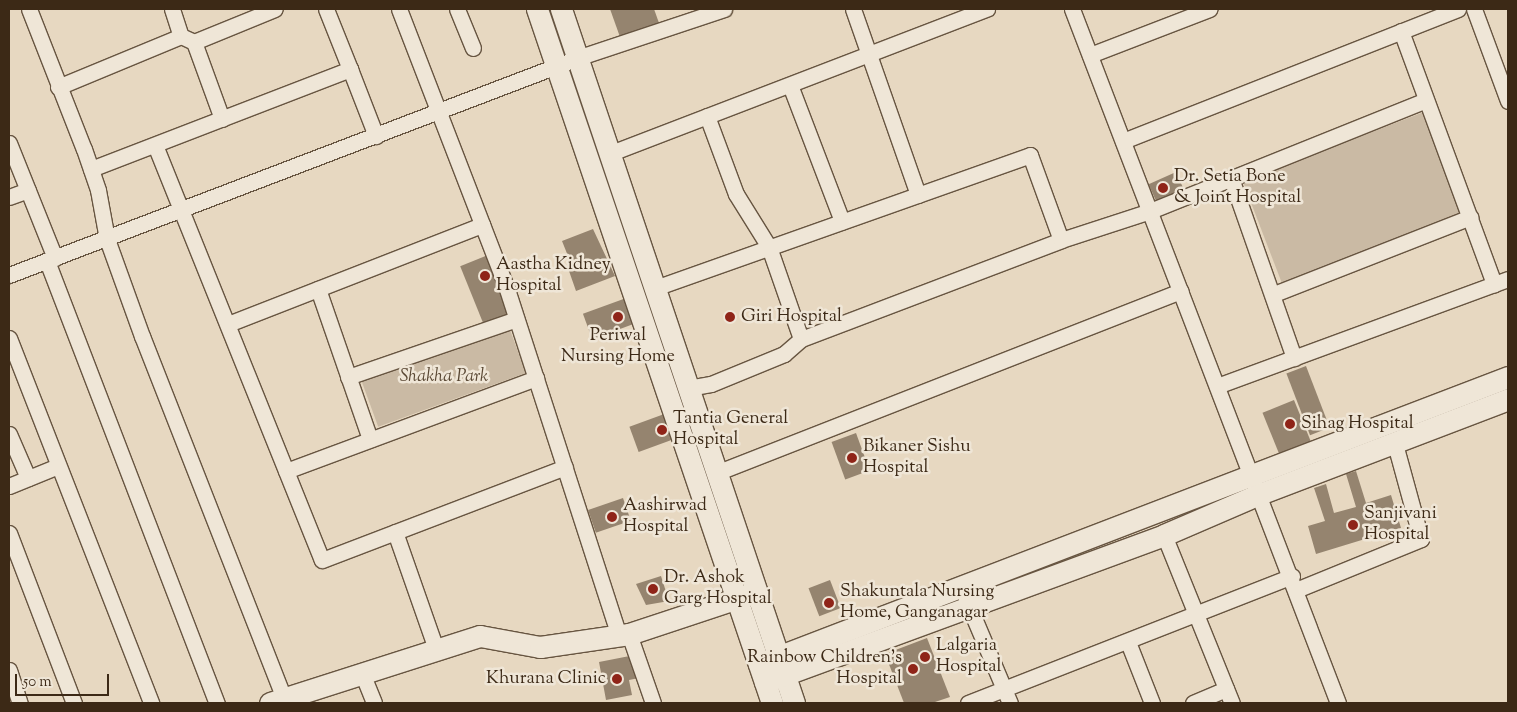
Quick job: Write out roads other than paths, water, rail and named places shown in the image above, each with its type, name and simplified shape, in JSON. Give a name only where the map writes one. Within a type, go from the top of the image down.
[{"type":"street","points":[[28,9],[91,170],[107,238],[240,593],[292,699],[362,673],[480,636],[540,647],[624,634],[745,595]]},
{"type":"street","points":[[172,9],[222,119]]},
{"type":"street","points":[[58,87],[187,39],[276,9]]},
{"type":"street","points":[[326,9],[376,136]]},
{"type":"street","points":[[398,9],[482,225],[624,634],[653,703]]},
{"type":"street","points":[[457,9],[473,48]]},
{"type":"street","points":[[537,9],[771,669],[794,703]]},
{"type":"street","points":[[561,9],[580,57],[716,472],[745,595]]},
{"type":"street","points":[[9,275],[580,57],[702,12],[724,9]]},
{"type":"street","points":[[853,9],[918,194]]},
{"type":"street","points":[[611,153],[987,9]]},
{"type":"street","points":[[1072,9],[1181,291],[1257,495],[1294,583],[1338,703]]},
{"type":"street","points":[[1090,55],[1209,9]]},
{"type":"street","points":[[1123,141],[1458,9]]},
{"type":"street","points":[[1474,9],[1508,100]]},
{"type":"street","points":[[1217,386],[1501,282],[1470,217],[1401,31]]},
{"type":"street","points":[[91,170],[350,69]]},
{"type":"street","points":[[790,85],[842,222]]},
{"type":"street","points":[[688,388],[711,384],[784,354],[800,338],[1062,240],[1150,211],[1426,100]]},
{"type":"street","points":[[707,116],[736,194],[769,247],[800,338]]},
{"type":"street","points":[[9,143],[217,703]]},
{"type":"street","points":[[155,145],[183,210],[322,560],[565,467]]},
{"type":"street","points":[[655,288],[1030,155],[1062,240]]},
{"type":"street","points":[[1231,178],[1274,294],[1294,358]]},
{"type":"street","points":[[9,197],[28,190]]},
{"type":"street","points":[[1274,294],[1470,217]]},
{"type":"street","points":[[228,324],[482,225]]},
{"type":"street","points":[[318,289],[370,440]]},
{"type":"street","points":[[716,472],[1181,291]]},
{"type":"street","points":[[348,377],[516,319]]},
{"type":"street","points":[[9,338],[151,703]]},
{"type":"street","points":[[771,669],[961,587],[1508,377]]},
{"type":"street","points":[[286,470],[536,378]]},
{"type":"street","points":[[771,669],[970,608],[1164,535],[1257,495],[1395,444],[1508,399]]},
{"type":"street","points":[[9,434],[28,478]]},
{"type":"street","points":[[968,703],[1007,696],[1128,642],[1198,615],[1421,539],[1395,444]]},
{"type":"street","points":[[9,486],[58,466]]},
{"type":"street","points":[[395,532],[436,649]]},
{"type":"street","points":[[9,533],[74,703]]},
{"type":"street","points":[[1164,535],[1198,615],[1232,703]]},
{"type":"street","points":[[961,587],[1007,696]]},
{"type":"street","points":[[1128,642],[1152,703]]},
{"type":"street","points":[[771,669],[772,703]]},
{"type":"street","points":[[9,670],[20,703]]},
{"type":"street","points":[[362,673],[374,703]]},
{"type":"street","points":[[1192,703],[1226,689]]},
{"type":"place","name":"Dr. Setia Bone & Joint Hospital","points":[[1163,188]]},
{"type":"place","name":"Aastha Kidney Hospital","points":[[485,276]]},
{"type":"place","name":"Periwal Nursing Home","points":[[618,317]]},
{"type":"place","name":"Giri Hospital","points":[[730,317]]},
{"type":"place","name":"Sihag Hospital","points":[[1290,424]]},
{"type":"place","name":"Tantia General Hospital","points":[[662,430]]},
{"type":"place","name":"Bikaner Sishu Hospital","points":[[852,458]]},
{"type":"place","name":"Aashirwad Hospital","points":[[612,517]]},
{"type":"place","name":"Sanjivani Hospital","points":[[1353,525]]},
{"type":"place","name":"Dr. Ashok Garg Hospital","points":[[653,589]]},
{"type":"place","name":"Shakuntala Nursing Home, Ganganagar","points":[[829,603]]},
{"type":"place","name":"Lalgaria Hospital","points":[[925,657]]},
{"type":"place","name":"Rainbow Children's Hospital","points":[[913,669]]},
{"type":"place","name":"Khurana Clinic","points":[[617,679]]},
{"type":"park label","name":"Shakha Park","points":[[444,377]]}]
